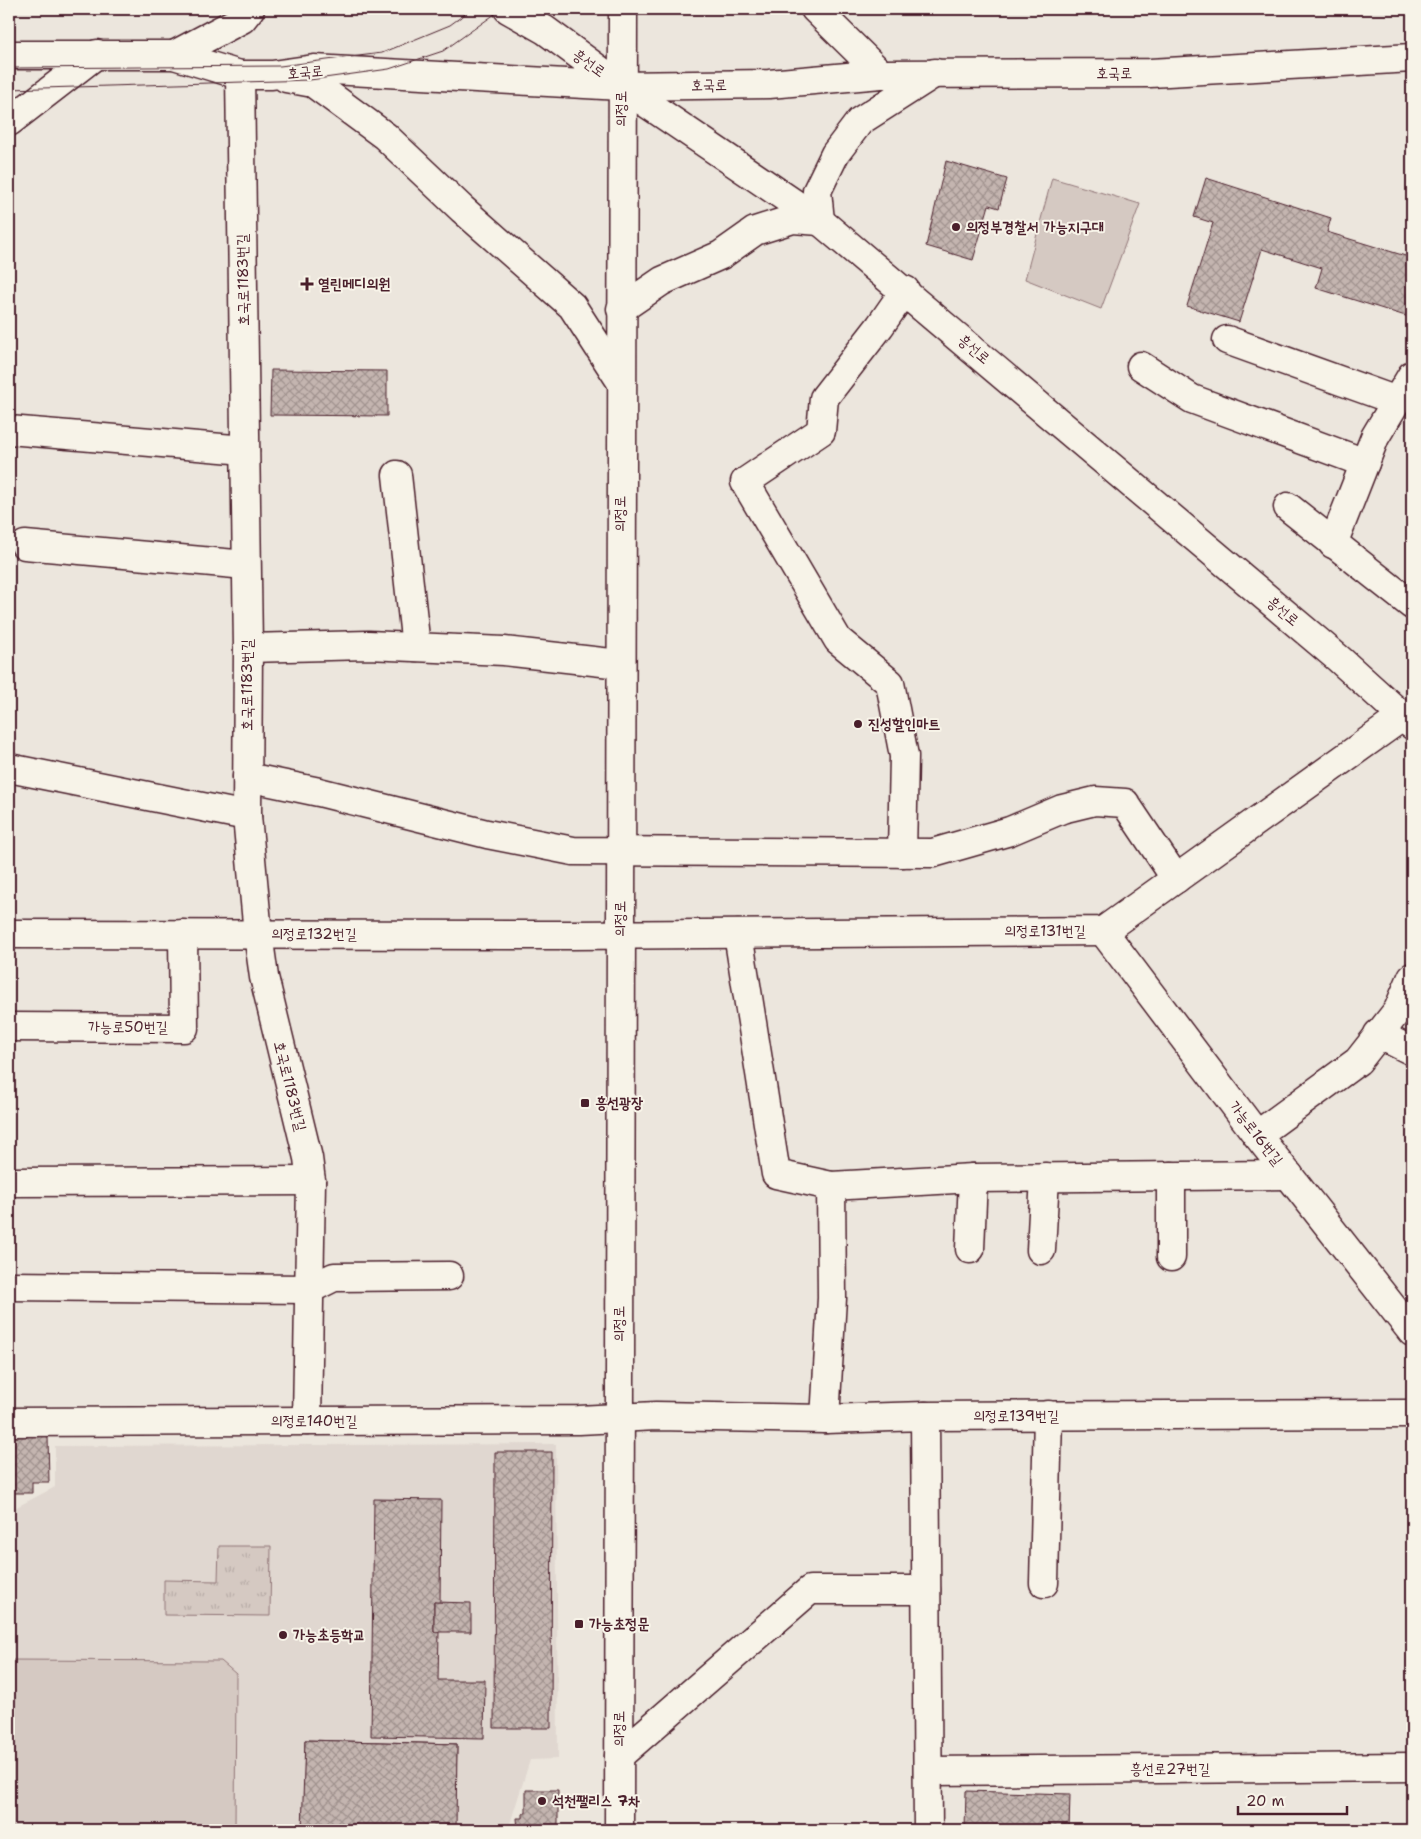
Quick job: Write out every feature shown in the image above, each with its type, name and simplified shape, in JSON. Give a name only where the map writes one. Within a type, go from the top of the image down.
[{"type":"street","points":[[174,55],[242,19],[250,9]]},
{"type":"street","name":"흥선로","points":[[508,9],[545,30],[621,86],[820,221],[1339,659],[1407,721]]},
{"type":"street","name":"의정로","points":[[618,1830],[622,9]]},
{"type":"street","points":[[815,9],[881,74]]},
{"type":"street","points":[[9,122],[97,54]]},
{"type":"street","name":"호국로","points":[[9,55],[174,55],[240,75],[272,76],[314,69],[621,86],[769,84],[881,74],[935,72],[1150,73],[1412,58]]},
{"type":"street","points":[[620,309],[662,281],[721,255],[754,231],[792,219],[820,221],[817,191],[835,154],[860,122],[935,72]]},
{"type":"street","name":"호국로1183번길","points":[[240,75],[248,648],[247,816],[264,977],[308,1158],[311,1181],[307,1421]]},
{"type":"street","points":[[272,76],[313,83],[386,136],[462,209],[572,306],[620,380]]},
{"type":"street","points":[[902,853],[904,756],[890,683],[838,640],[745,482],[821,431],[824,398],[880,326],[904,290]]},
{"type":"street","points":[[1227,340],[1397,401]]},
{"type":"street","points":[[1142,366],[1192,399],[1365,463]]},
{"type":"street","points":[[1332,544],[1375,438],[1412,375]]},
{"type":"street","points":[[9,430],[245,450]]},
{"type":"street","points":[[397,475],[416,647]]},
{"type":"street","points":[[1288,507],[1332,544],[1412,605]]},
{"type":"street","points":[[25,546],[246,565]]},
{"type":"street","points":[[248,648],[368,645],[416,647],[504,651],[620,664]]},
{"type":"street","name":"의정로131번길","points":[[620,935],[1104,931],[1176,879],[1407,721]]},
{"type":"street","points":[[9,768],[247,816]]},
{"type":"street","points":[[247,777],[319,792],[487,834],[563,849],[620,852],[934,853],[1010,831],[1062,809],[1096,801],[1125,803],[1176,879]]},
{"type":"street","name":"가능로16번길","points":[[1104,931],[1256,1135],[1412,1332]]},
{"type":"street","name":"의정로132번길","points":[[9,934],[620,935]]},
{"type":"street","name":"가능로50번길","points":[[9,1026],[184,1028],[182,934]]},
{"type":"street","points":[[738,934],[776,1174],[831,1186],[973,1178],[1289,1176]]},
{"type":"street","points":[[1256,1135],[1358,1061],[1398,1010],[1412,977]]},
{"type":"street","points":[[1378,1034],[1412,1050]]},
{"type":"street","points":[[1171,1176],[1171,1257]]},
{"type":"street","points":[[1041,1250],[1045,1177]]},
{"type":"street","points":[[970,1249],[973,1178]]},
{"type":"street","points":[[9,1182],[311,1181]]},
{"type":"street","points":[[825,1419],[832,1298],[831,1186]]},
{"type":"street","points":[[9,1286],[310,1289],[334,1277],[449,1276]]},
{"type":"street","name":"의정로139번길","points":[[619,1420],[656,1416],[825,1419],[925,1416],[1412,1414]]},
{"type":"street","points":[[925,1416],[928,1830]]},
{"type":"street","points":[[1044,1582],[1048,1416]]},
{"type":"street","name":"의정로140번길","points":[[9,1422],[619,1420]]},
{"type":"street","points":[[618,1756],[810,1590],[926,1590]]},
{"type":"street","name":"흥선로27번길","points":[[928,1770],[1412,1767]]},
{"type":"shaded area","name":"가능초등학교","points":[[556,1444],[558,1759],[530,1760],[508,1830],[9,1830],[9,1511],[55,1487],[55,1446]]},
{"type":"green space","points":[[1052,178],[1140,204],[1101,309],[1025,279]]},
{"type":"green space","points":[[219,1546],[271,1546],[270,1616],[164,1615],[164,1580],[218,1581]]},
{"type":"green space","points":[[9,1660],[221,1661],[236,1674],[235,1830],[9,1830]]},
{"type":"building","name":"의정부경찰서 가능지구대","points":[[946,161],[1007,179],[999,208],[989,205],[973,260],[926,246]]},
{"type":"building","points":[[1206,178],[1331,218],[1327,232],[1412,258],[1412,318],[1316,288],[1322,268],[1262,249],[1239,322],[1187,306],[1213,223],[1194,217]]},
{"type":"building","points":[[271,370],[387,371],[387,416],[270,415]]},
{"type":"building","points":[[48,1436],[49,1482],[32,1482],[32,1493],[11,1493],[12,1503],[9,1503],[9,1437]]},
{"type":"building","points":[[495,1452],[552,1452],[551,1728],[494,1728]]},
{"type":"building","points":[[374,1499],[441,1500],[440,1603],[434,1602],[434,1632],[439,1632],[438,1680],[485,1680],[484,1738],[371,1736]]},
{"type":"building","points":[[434,1602],[471,1603],[471,1632],[434,1632]]},
{"type":"building","points":[[305,1740],[457,1744],[455,1830],[303,1830]]},
{"type":"building","points":[[305,1740],[457,1744],[456,1830],[302,1830]]},
{"type":"building","name":"석천팰리스 7차","points":[[526,1790],[558,1790],[558,1830],[518,1830],[517,1818],[523,1818],[523,1813],[526,1813]]},
{"type":"building","points":[[966,1791],[1070,1794],[1069,1830],[965,1830]]},
{"type":"tram line","points":[[9,68],[280,66],[382,53],[450,25],[472,9]]},
{"type":"tram line","points":[[9,89],[310,80],[389,69],[443,51],[502,9]]},
{"type":"place","name":"의정부경찰서 가능지구대","points":[[956,227]]},
{"type":"place","name":"열린메디의원","points":[[307,284]]},
{"type":"place","name":"진성할인마트","points":[[858,724]]},
{"type":"place","name":"흥선광장","points":[[585,1103]]},
{"type":"place","name":"가능초정문","points":[[579,1624]]},
{"type":"place","name":"가능초등학교","points":[[283,1635]]},
{"type":"place","name":"석천팰리스 7차","points":[[542,1801]]}]
